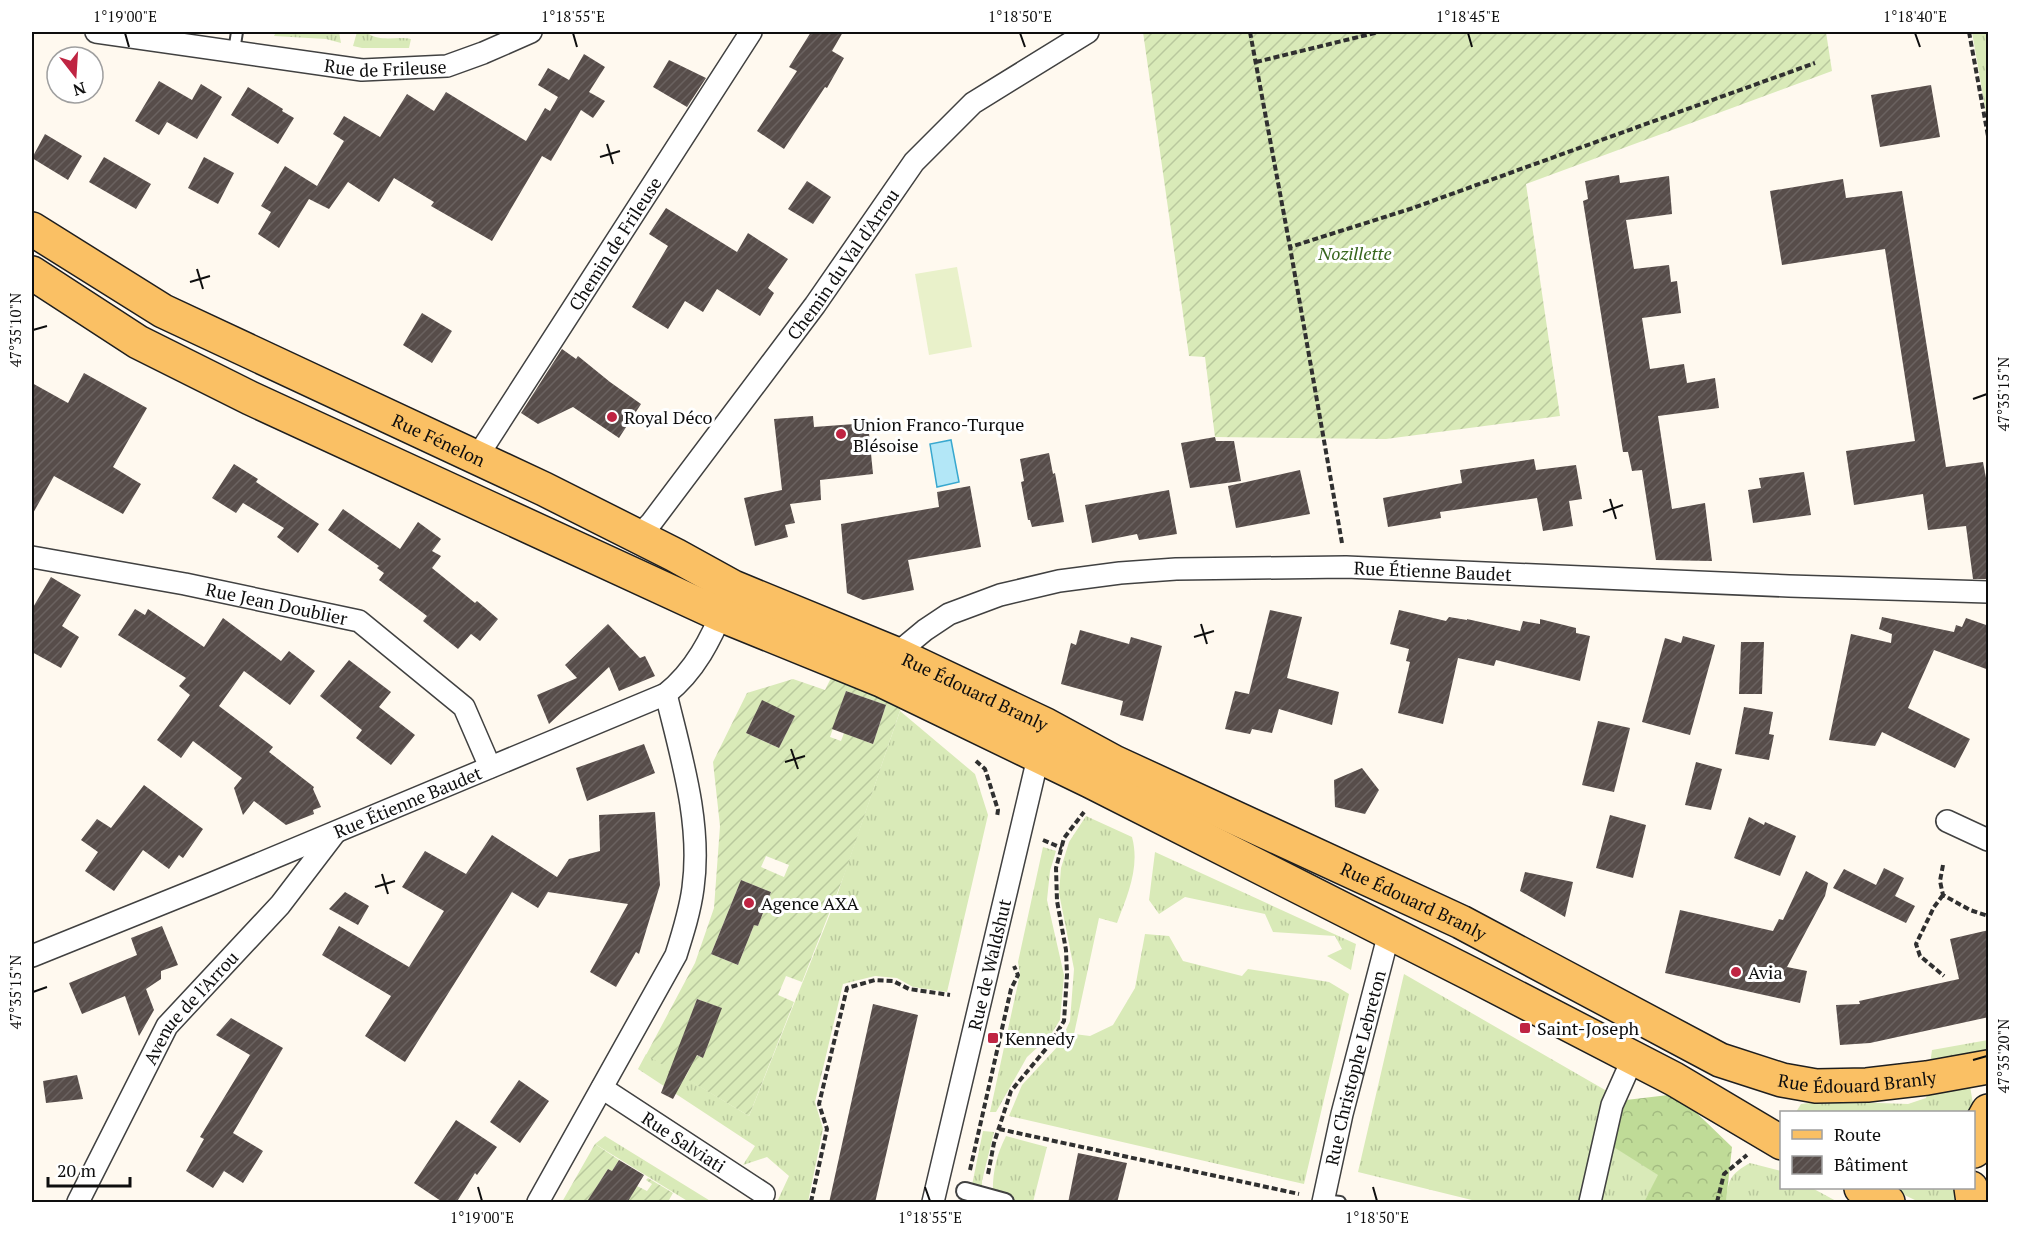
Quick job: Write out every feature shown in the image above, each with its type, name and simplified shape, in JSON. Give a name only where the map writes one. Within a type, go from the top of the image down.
[{"type":"main road","name":"Rue Fénelon","points":[[32,230],[163,311],[477,457],[675,555],[727,601],[807,650]]},
{"type":"main road","name":"Rue Fénelon","points":[[32,273],[138,342],[250,398],[727,601],[854,636]]},
{"type":"main road","name":"Rue Édouard Branly","points":[[854,636],[1046,725],[1114,762],[1461,922],[1719,1060],[1782,1080],[1816,1086],[1897,1082],[1989,1067]]},
{"type":"main road","name":"Rue Édouard Branly","points":[[807,650],[881,680],[1038,756],[1389,933],[1674,1079],[1780,1142]]},
{"type":"main road","points":[[1975,1146],[1978,1129],[1989,1112]]},
{"type":"main road","points":[[1863,1189],[1888,1203]]},
{"type":"street","name":"Rue de Frileuse","points":[[96,32],[235,41],[362,70],[447,66],[531,32]]},
{"type":"street","name":"Chemin de Frileuse","points":[[477,457],[751,32]]},
{"type":"street","name":"Chemin du Val d'Arrou","points":[[637,537],[651,523],[815,305],[914,162],[974,103],[1088,32]]},
{"type":"street","name":"Rue Jean Doublier","points":[[32,557],[185,584],[359,621],[464,707],[490,766]]},
{"type":"street","name":"Rue Étienne Baudet","points":[[896,654],[925,630],[975,603],[1028,587],[1120,573],[1238,568],[1346,567],[1989,592]]},
{"type":"street","name":"Rue Étienne Baudet","points":[[32,956],[666,694],[680,683],[700,656],[727,601]]},
{"type":"street","points":[[538,1203],[676,955],[687,922],[694,887],[696,850],[690,799],[666,694]]},
{"type":"street","name":"Rue de Waldshut","points":[[933,1203],[1046,725]]},
{"type":"street","points":[[1947,821],[1989,840]]},
{"type":"street","name":"Avenue de l'Arrou","points":[[78,1203],[167,1026],[280,905],[335,832]]},
{"type":"street","name":"Rue Christophe Lebreton","points":[[1329,1202],[1342,1114],[1389,933]]},
{"type":"street","points":[[1590,1203],[1612,1105],[1634,1058]]},
{"type":"street","name":"Rue Salviati","points":[[602,1088],[764,1194]]},
{"type":"street","points":[[965,1191],[1005,1203]]},
{"type":"path","points":[[1250,32],[1346,567]]},
{"type":"path","points":[[1256,62],[1379,32]]},
{"type":"path","points":[[1969,32],[1989,136]]},
{"type":"path","points":[[1290,247],[1410,209],[1815,63]]},
{"type":"path","points":[[970,755],[985,769],[998,810],[996,822]]},
{"type":"path","points":[[987,1197],[986,1186],[994,1143],[1011,1091],[1050,1044],[1064,1021],[1066,950],[1057,901],[1056,868],[1064,838],[1084,812]]},
{"type":"path","points":[[1038,838],[1062,848]]},
{"type":"path","points":[[1943,865],[1940,881],[1943,895],[1970,910],[1989,916]]},
{"type":"path","points":[[1943,895],[1934,907],[1916,944],[1920,956],[1944,976]]},
{"type":"path","points":[[811,1203],[827,1129],[819,1104],[847,988],[874,980],[893,981],[909,989],[950,995]]},
{"type":"path","points":[[965,1191],[1011,989]]},
{"type":"path","points":[[999,1129],[1329,1202]]},
{"type":"path","points":[[1718,1203],[1724,1174],[1747,1155]]},
{"type":"green space","points":[[276,32],[339,32],[341,43],[326,39],[274,36]]},
{"type":"green space","points":[[357,32],[370,32],[369,34],[379,38],[411,39],[409,48],[362,48],[353,46]]},
{"type":"green space","name":"Nozillette","points":[[1143,32],[1826,32],[1832,71],[1526,184],[1560,416],[1386,439],[1215,437],[1205,357],[1189,356]]},
{"type":"green space","points":[[1972,32],[1988,32],[1988,125]]},
{"type":"green space","points":[[957,267],[972,347],[929,355],[915,274]]},
{"type":"green space","points":[[836,668],[904,699],[845,873],[802,982],[786,976],[778,995],[794,1002],[749,1116],[685,1078],[690,1068],[675,1060],[670,1069],[646,1055],[695,963],[714,908],[720,826],[713,762],[747,693],[793,679],[825,690]],"holes":[[[846,691],[886,705],[873,744],[844,733],[841,741],[830,737]],[[762,701],[795,716],[779,748],[746,733]],[[766,856],[789,865],[784,877],[761,867]],[[741,880],[771,892],[758,926],[754,925],[738,965],[711,954]],[[697,999],[721,1008],[703,1058],[679,1048]]]},
{"type":"green space","points":[[900,711],[975,774],[988,815],[947,992],[913,987],[897,978],[875,976],[843,984],[815,1102],[823,1129],[808,1202],[777,1202],[789,1176],[767,1157],[743,1165],[755,1146],[638,1069],[646,1054],[749,1116],[834,904]]},
{"type":"green space","points":[[1086,816],[1132,837],[1135,859],[1132,880],[1117,923],[1099,918],[1074,1034],[1090,1036],[1113,1025],[1135,988],[1145,934],[1169,936],[1183,961],[1242,976],[1248,969],[1329,982],[1349,994],[1304,1184],[1009,1116],[1022,1085],[1059,1045],[1070,1021],[1074,969],[1059,893],[1061,868],[1069,842]]},
{"type":"green space","points":[[1043,847],[1056,851],[1050,871],[1047,900],[1064,975],[1060,1020],[1050,1036],[1027,1057],[996,1112],[990,1112],[1020,974],[1018,962]]},
{"type":"green space","points":[[1155,852],[1356,944],[1351,970],[1327,956],[1342,949],[1335,936],[1273,932],[1265,914],[1185,897],[1159,914],[1149,900]]},
{"type":"green space","points":[[1404,974],[1612,1094],[1581,1202],[1480,1202],[1358,1172]]},
{"type":"green space","points":[[1988,1040],[1988,1059],[1930,1064],[1932,1050]]},
{"type":"green space","points":[[1931,1083],[1970,1086],[1973,1104],[1970,1111],[1797,1111],[1801,1104],[1822,1101],[1908,1104],[1926,1098]]},
{"type":"green space","points":[[1677,1094],[1732,1147],[1726,1202],[1644,1202],[1658,1175],[1612,1146],[1626,1100]]},
{"type":"green space","points":[[1626,1100],[1613,1146],[1659,1175],[1644,1202],[1598,1202],[1619,1108]]},
{"type":"green space","points":[[983,1131],[994,1132],[982,1181],[982,1193],[971,1190]]},
{"type":"green space","points":[[605,1136],[712,1202],[689,1202],[595,1144]]},
{"type":"green space","points":[[1006,1136],[1047,1147],[1033,1202],[1014,1202],[993,1197],[995,1165]]},
{"type":"green space","points":[[595,1144],[619,1160],[612,1171],[608,1169],[589,1199],[594,1202],[562,1202]]},
{"type":"green space","points":[[1750,1163],[1780,1171],[1780,1189],[1814,1189],[1838,1202],[1726,1202],[1731,1178]]},
{"type":"green space","points":[[648,1178],[673,1193],[669,1200],[672,1202],[627,1202],[637,1186],[647,1191],[652,1184],[646,1180]]},
{"type":"green space","points":[[1892,1189],[1953,1189],[1957,1199],[1954,1202],[1919,1202]]},
{"type":"water","points":[[951,440],[959,482],[937,487],[930,444]]},
{"type":"building","points":[[811,32],[843,32],[832,51],[844,58],[827,88],[825,87],[784,149],[757,131],[797,71],[789,67]]},
{"type":"building","points":[[584,54],[605,67],[589,92],[605,101],[593,118],[581,110],[551,161],[542,156],[492,241],[431,206],[434,202],[394,178],[379,202],[348,182],[329,209],[309,199],[279,248],[258,234],[271,212],[261,206],[285,166],[317,186],[344,141],[333,134],[344,116],[380,137],[407,94],[434,111],[446,92],[526,141],[545,108],[550,111],[558,97],[538,85],[548,68],[569,80]]},
{"type":"building","points":[[669,60],[706,78],[687,107],[653,87]]},
{"type":"building","points":[[159,81],[192,100],[201,84],[222,97],[197,139],[167,122],[159,135],[135,121]]},
{"type":"building","points":[[1931,85],[1940,137],[1880,147],[1871,95]]},
{"type":"building","points":[[248,87],[294,118],[278,144],[231,115]]},
{"type":"building","points":[[45,134],[82,156],[68,180],[32,158]]},
{"type":"building","points":[[104,157],[151,184],[136,209],[89,182]]},
{"type":"building","points":[[204,157],[234,173],[218,204],[188,188]]},
{"type":"building","points":[[1619,175],[1620,183],[1669,176],[1672,214],[1626,220],[1634,269],[1669,265],[1671,282],[1677,281],[1681,313],[1642,318],[1650,369],[1684,364],[1687,383],[1715,378],[1719,408],[1658,416],[1672,509],[1705,503],[1712,561],[1656,560],[1642,470],[1632,471],[1628,452],[1623,452],[1583,201],[1588,199],[1585,181]]},
{"type":"building","points":[[1843,179],[1846,198],[1902,191],[1946,467],[1983,462],[1989,494],[1989,579],[1973,579],[1966,526],[1928,530],[1923,494],[1854,505],[1846,451],[1915,441],[1885,249],[1782,265],[1770,191]]},
{"type":"building","points":[[807,181],[831,197],[813,224],[788,209]]},
{"type":"building","points":[[666,208],[737,252],[748,233],[788,259],[768,288],[774,293],[760,316],[717,289],[703,312],[685,301],[668,329],[632,307],[668,246],[649,234]]},
{"type":"building","points":[[422,313],[452,331],[432,363],[403,345]]},
{"type":"building","points":[[562,349],[576,359],[578,356],[641,404],[619,438],[573,407],[538,424],[521,413]]},
{"type":"building","points":[[84,373],[147,408],[113,467],[141,484],[123,514],[54,476],[32,515],[32,383],[68,403]]},
{"type":"building","points":[[813,416],[814,427],[868,423],[873,474],[820,480],[821,500],[790,504],[795,523],[785,525],[788,537],[755,546],[744,498],[782,490],[774,419]]},
{"type":"building","points":[[1215,437],[1216,441],[1234,441],[1241,481],[1190,488],[1181,443]]},
{"type":"building","points":[[1049,453],[1064,522],[1032,527],[1028,520],[1021,482],[1024,481],[1020,459]]},
{"type":"building","points":[[1534,459],[1536,470],[1576,465],[1582,499],[1569,501],[1573,526],[1543,531],[1537,498],[1440,512],[1441,518],[1388,527],[1383,498],[1462,483],[1460,470]]},
{"type":"building","points":[[234,464],[258,479],[256,482],[319,524],[298,553],[277,537],[284,528],[243,503],[236,513],[212,498]]},
{"type":"building","points":[[1300,470],[1310,514],[1236,528],[1228,486]]},
{"type":"building","points":[[1804,472],[1811,515],[1753,523],[1748,490],[1761,488],[1759,478]]},
{"type":"building","points":[[970,486],[981,547],[908,560],[914,590],[863,600],[847,593],[841,524],[939,507],[937,492]]},
{"type":"building","points":[[1169,490],[1177,534],[1139,540],[1137,534],[1092,543],[1085,505]]},
{"type":"building","points":[[343,509],[400,549],[418,522],[441,539],[432,551],[441,556],[432,568],[498,619],[480,641],[471,634],[458,649],[423,621],[427,616],[379,580],[384,573],[377,568],[379,566],[328,530]]},
{"type":"building","points":[[51,577],[81,595],[62,626],[79,637],[61,668],[32,652],[32,609]]},
{"type":"building","points":[[135,609],[145,615],[148,609],[204,647],[223,618],[281,661],[289,651],[315,671],[290,705],[244,671],[219,706],[273,747],[269,752],[314,787],[321,807],[313,810],[314,814],[286,825],[254,801],[243,815],[234,788],[242,778],[193,741],[181,758],[157,740],[190,695],[179,686],[186,678],[118,635]]},
{"type":"building","points":[[1270,610],[1302,617],[1287,678],[1339,692],[1332,725],[1279,709],[1272,733],[1252,729],[1250,734],[1225,729],[1235,691],[1249,694]]},
{"type":"building","points":[[1399,610],[1446,621],[1449,617],[1467,619],[1520,631],[1523,621],[1540,624],[1540,619],[1576,628],[1576,633],[1590,636],[1580,681],[1496,660],[1494,666],[1458,658],[1443,724],[1398,713],[1410,662],[1406,661],[1409,649],[1390,644]]},
{"type":"building","points":[[1882,617],[1954,632],[1956,625],[1962,627],[1966,618],[1989,626],[1989,670],[1934,650],[1908,708],[1970,739],[1955,768],[1882,732],[1875,746],[1829,740],[1851,634],[1891,643],[1892,634],[1879,629]]},
{"type":"building","points":[[608,624],[640,658],[645,656],[655,676],[619,691],[609,667],[549,724],[537,695],[577,678],[565,665]]},
{"type":"building","points":[[1080,630],[1129,644],[1131,637],[1162,646],[1143,721],[1120,715],[1123,701],[1061,684],[1071,643],[1076,645]]},
{"type":"building","points":[[1683,636],[1715,645],[1690,735],[1642,722],[1665,638],[1681,643]]},
{"type":"building","points":[[1741,642],[1764,642],[1762,694],[1739,694]]},
{"type":"building","points":[[349,660],[391,692],[379,707],[415,735],[391,765],[356,738],[362,730],[320,696]]},
{"type":"building","points":[[846,691],[886,705],[873,744],[832,729]]},
{"type":"building","points":[[762,700],[795,716],[779,748],[746,733]]},
{"type":"building","points":[[1744,707],[1773,712],[1769,734],[1774,735],[1769,760],[1735,754]]},
{"type":"building","points":[[1598,721],[1630,728],[1614,792],[1582,785]]},
{"type":"building","points":[[644,744],[655,773],[587,801],[576,768]]},
{"type":"building","points":[[1696,762],[1722,769],[1711,810],[1685,805]]},
{"type":"building","points":[[1362,768],[1379,790],[1365,814],[1335,807],[1334,780]]},
{"type":"building","points":[[144,785],[203,829],[183,858],[179,855],[169,869],[143,850],[114,891],[85,871],[98,852],[81,840],[97,819],[111,828]]},
{"type":"building","points":[[655,812],[660,885],[639,954],[636,952],[616,987],[590,972],[628,904],[548,892],[538,908],[512,892],[405,1062],[365,1036],[391,996],[322,955],[339,926],[409,967],[444,911],[402,887],[425,851],[466,874],[492,835],[557,877],[569,859],[600,851],[599,815]]},
{"type":"building","points":[[1610,815],[1646,825],[1633,878],[1596,868]]},
{"type":"building","points":[[1749,817],[1796,836],[1780,876],[1734,858]]},
{"type":"building","points":[[1884,868],[1904,878],[1895,896],[1915,906],[1906,923],[1833,888],[1844,869],[1876,885]]},
{"type":"building","points":[[1806,871],[1828,883],[1825,896],[1787,967],[1807,971],[1800,1003],[1665,973],[1680,910],[1773,931],[1779,919],[1783,920]]},
{"type":"building","points":[[1525,872],[1573,882],[1565,917],[1520,891]]},
{"type":"building","points":[[741,880],[771,892],[758,926],[754,925],[738,965],[711,954]]},
{"type":"building","points":[[345,892],[369,906],[358,925],[329,909]]},
{"type":"building","points":[[162,926],[178,965],[161,971],[161,979],[146,989],[154,1010],[139,1036],[125,996],[82,1014],[69,983],[137,955],[131,938]]},
{"type":"building","points":[[1989,930],[1989,1017],[1870,1043],[1840,1045],[1836,1005],[1860,1004],[1859,1001],[1959,979],[1950,939]]},
{"type":"building","points":[[697,999],[722,1008],[703,1058],[697,1055],[673,1099],[661,1093]]},
{"type":"building","points":[[873,1004],[918,1015],[875,1203],[829,1203]]},
{"type":"building","points":[[231,1018],[283,1048],[233,1133],[263,1151],[243,1183],[224,1171],[213,1188],[186,1171],[204,1139],[200,1137],[250,1055],[216,1035]]},
{"type":"building","points":[[77,1075],[83,1099],[46,1103],[43,1081]]},
{"type":"building","points":[[519,1080],[549,1101],[520,1143],[490,1122]]},
{"type":"building","points":[[456,1120],[497,1147],[477,1175],[475,1173],[456,1203],[444,1203],[414,1183]]},
{"type":"building","points":[[1078,1153],[1127,1163],[1117,1203],[1068,1203]]},
{"type":"building","points":[[619,1160],[644,1175],[627,1203],[586,1203],[608,1169],[612,1171]]},
{"type":"place","name":"Royal Déco","points":[[612,417]]},
{"type":"place","name":"Union Franco-Turque Blésoise","points":[[841,434]]},
{"type":"place","name":"Agence AXA","points":[[749,903]]},
{"type":"place","name":"Avia","points":[[1736,972]]},
{"type":"place","name":"Saint-Joseph","points":[[1525,1028]]},
{"type":"place","name":"Kennedy","points":[[993,1038]]}]
